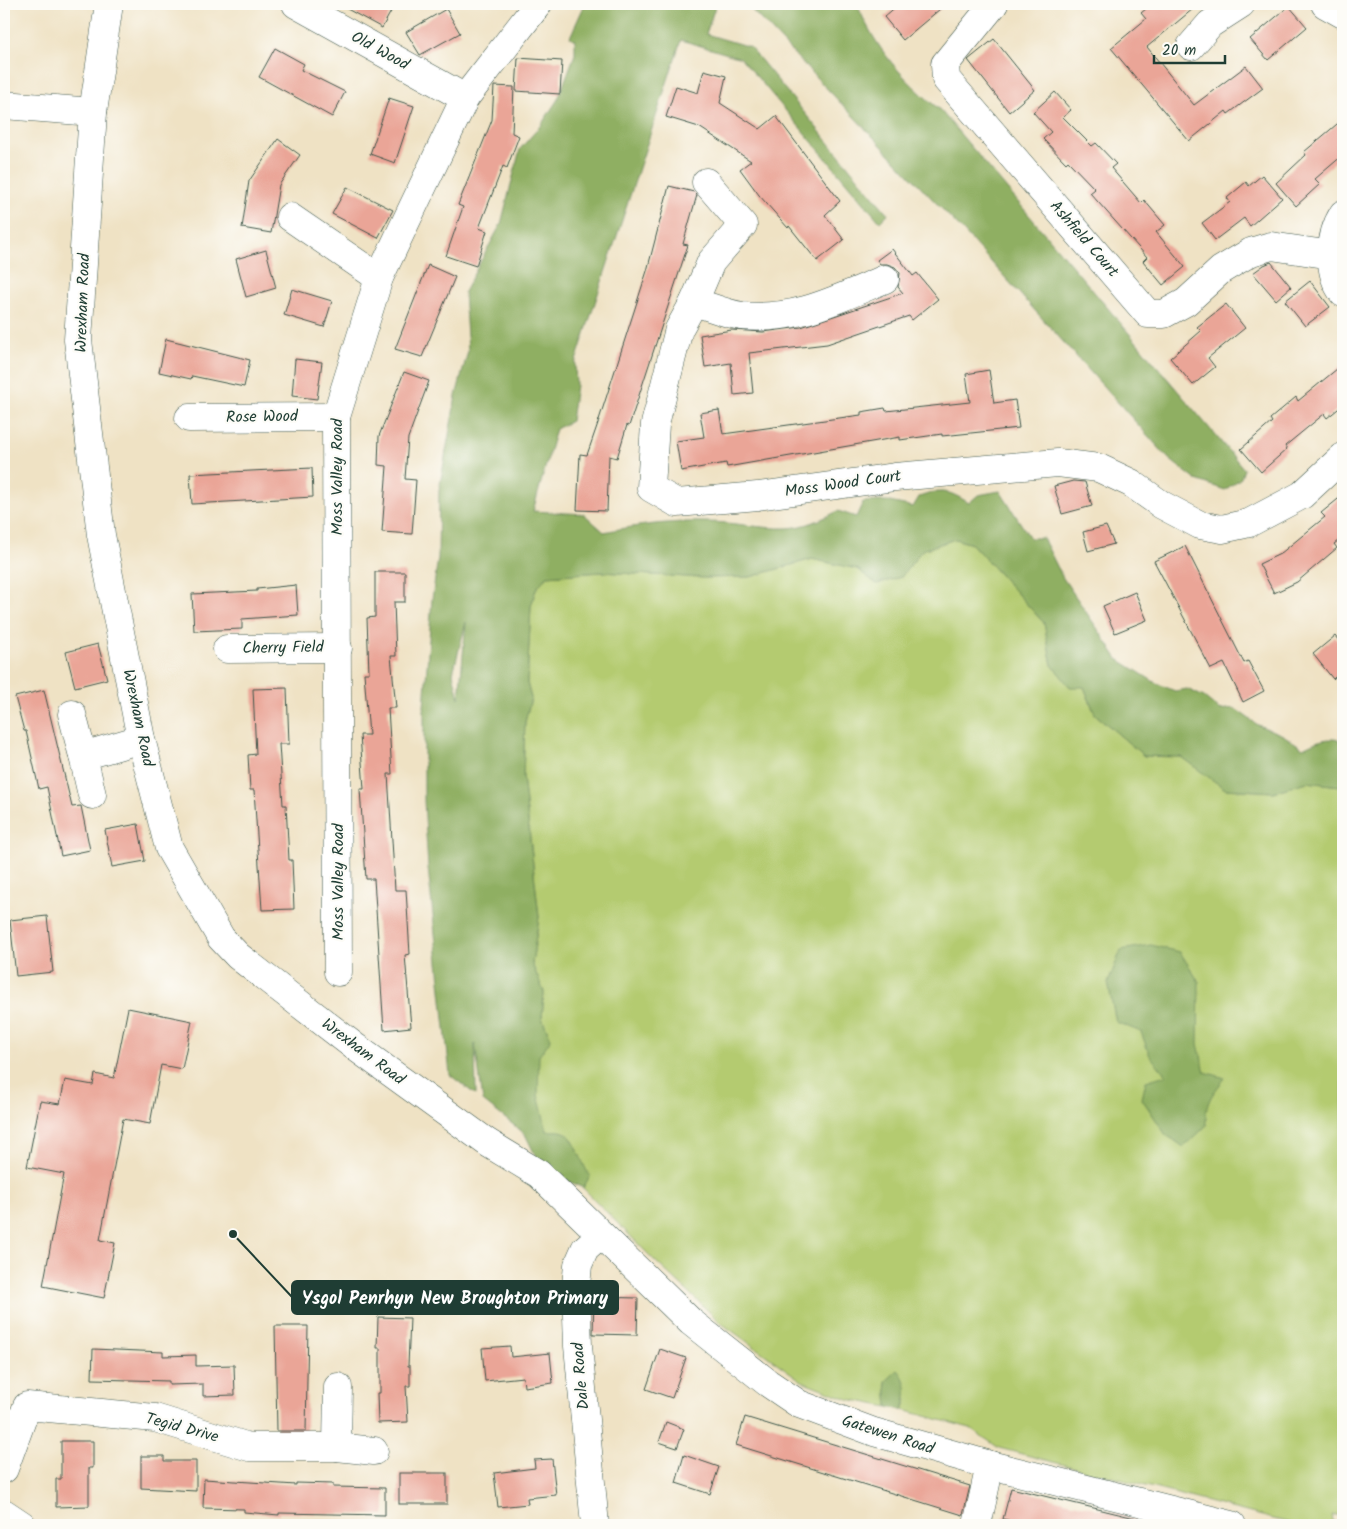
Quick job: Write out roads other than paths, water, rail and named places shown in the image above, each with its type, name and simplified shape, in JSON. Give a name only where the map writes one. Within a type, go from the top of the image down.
[{"type":"street","name":"Wrexham Road","points":[[109,4],[93,112],[78,340],[101,535],[141,740],[169,848],[221,938],[238,956],[354,1046],[488,1142],[539,1174],[601,1235]]},
{"type":"street","name":"Old Wood","points":[[296,4],[465,98]]},
{"type":"street","name":"Moss Valley Road","points":[[338,972],[336,416],[380,278],[465,98],[538,4]]},
{"type":"street","name":"Ashfield Court","points":[[994,4],[944,64],[946,79],[1148,314],[1164,314],[1186,302],[1221,270],[1258,250],[1271,246],[1332,256]]},
{"type":"street","points":[[1191,46],[1210,24],[1241,4]]},
{"type":"street","points":[[1325,4],[1343,14]]},
{"type":"street","points":[[4,105],[93,112]]},
{"type":"street","name":"Moss Wood Court","points":[[706,182],[743,225],[711,262],[694,302],[679,328],[655,424],[651,488],[677,503],[758,496],[895,477],[1058,463],[1099,468],[1131,482],[1162,505],[1200,525],[1222,529],[1249,522],[1302,495],[1343,458]]},
{"type":"street","points":[[1343,214],[1336,226],[1332,256],[1335,282],[1343,293]]},
{"type":"street","points":[[290,217],[380,278]]},
{"type":"street","points":[[694,302],[740,316],[778,316],[810,310],[885,279]]},
{"type":"street","name":"Rose Wood","points":[[188,418],[336,416]]},
{"type":"street","name":"Cherry Field","points":[[227,649],[338,648]]},
{"type":"street","points":[[72,714],[92,795]]},
{"type":"street","points":[[83,756],[141,740]]},
{"type":"street","name":"Gatewen Road","points":[[601,1235],[691,1322],[768,1383],[799,1404],[874,1432],[990,1465],[1232,1525]]},
{"type":"street","name":"Dale Road","points":[[595,1525],[578,1346],[576,1286],[578,1265],[586,1249],[601,1235]]},
{"type":"street","points":[[337,1447],[338,1387]]},
{"type":"street","name":"Tegid Drive","points":[[4,1469],[27,1406],[155,1418],[248,1447],[337,1447],[374,1451]]},
{"type":"street","points":[[977,1525],[990,1465]]},
{"type":"street","points":[[4,1513],[22,1525]]},
{"type":"place","name":"Ysgol Penrhyn New Broughton Primary","points":[[233,1234]]}]
